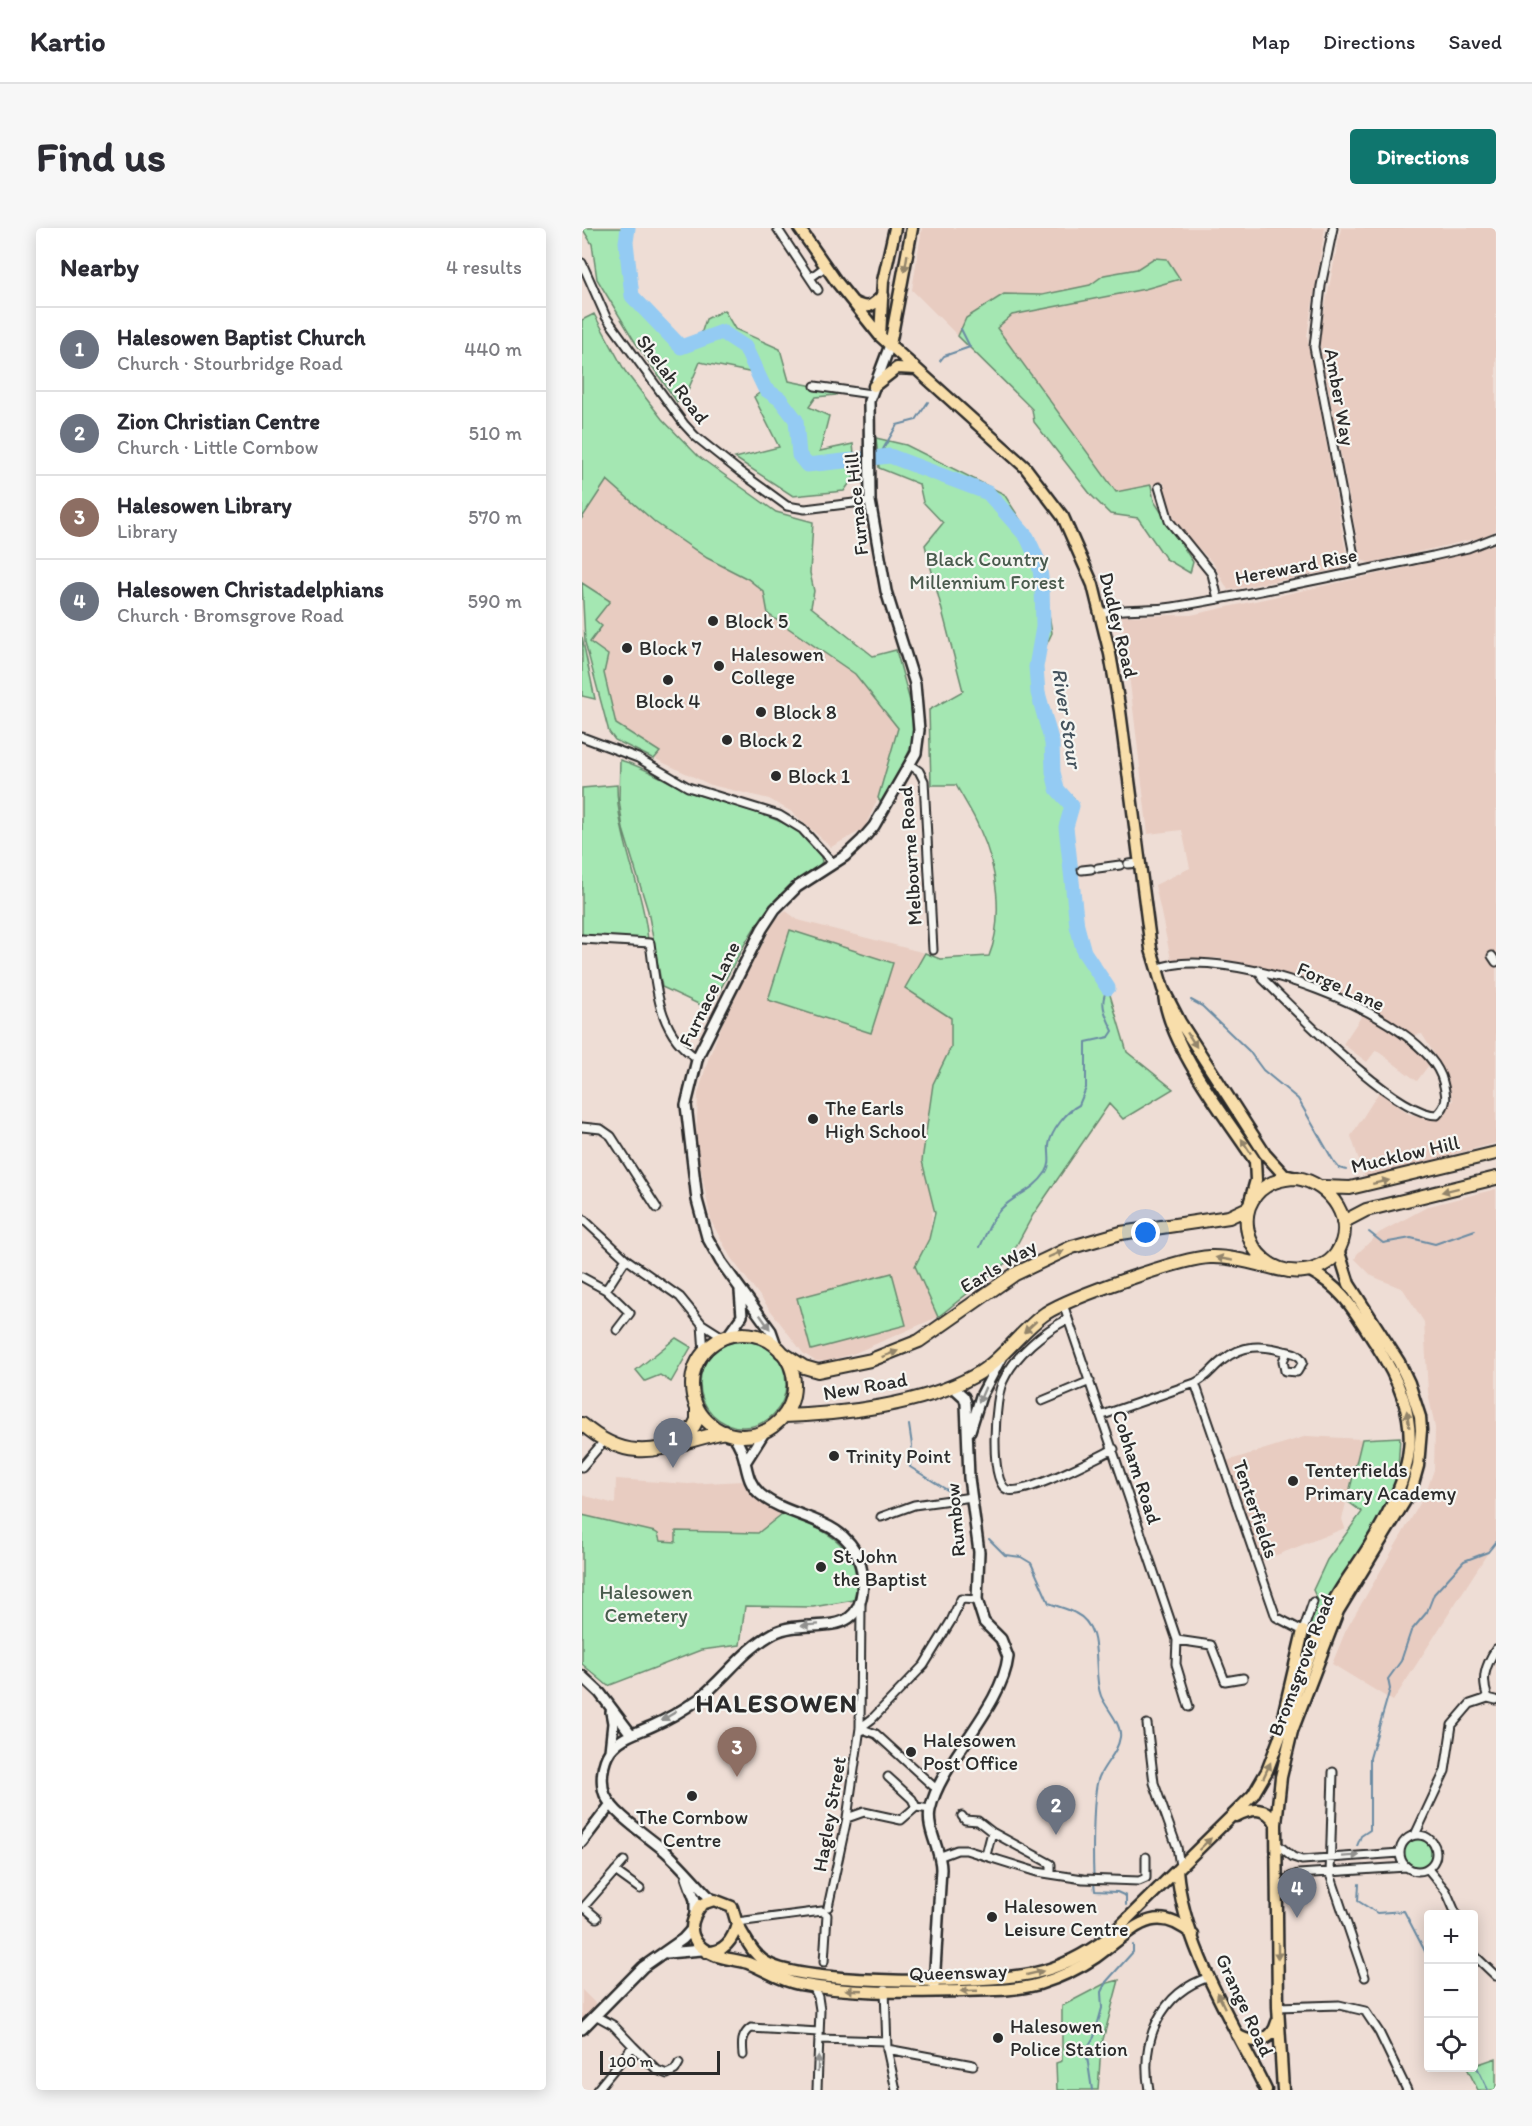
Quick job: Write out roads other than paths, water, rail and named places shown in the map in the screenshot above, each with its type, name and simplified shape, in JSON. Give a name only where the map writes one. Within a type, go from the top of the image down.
[{"type":"highway","name":"Mucklow Hill","points":[[1323,1187],[1350,1188],[1496,1153]]},
{"type":"highway","points":[[1297,1178],[1323,1187],[1331,1195],[1343,1222],[1336,1255],[1322,1266],[1309,1270],[1282,1270],[1264,1260],[1254,1249],[1249,1232],[1249,1204],[1268,1184],[1297,1178]]},
{"type":"highway","points":[[1343,1222],[1372,1209],[1496,1178]]},
{"type":"highway","name":"Earls Way","points":[[779,1350],[804,1367],[818,1371],[863,1363],[919,1341],[1006,1280],[1072,1247],[1114,1235],[1229,1217],[1249,1204]]},
{"type":"highway","name":"New Road","points":[[784,1416],[871,1407],[952,1386],[975,1376],[1002,1356],[1039,1320],[1063,1304],[1125,1281],[1200,1258],[1217,1257],[1282,1270]]},
{"type":"highway","points":[[684,1444],[697,1420],[693,1378],[704,1353],[725,1337],[754,1336],[779,1350],[789,1364],[794,1383],[791,1403],[784,1416],[765,1431],[747,1436],[728,1433],[708,1421],[696,1405]]},
{"type":"highway","points":[[582,1424],[604,1441],[619,1447],[640,1450],[662,1450],[728,1433]]},
{"type":"main road","name":"Dudley Road","points":[[799,228],[825,267],[880,336],[993,436],[1039,482],[1063,517],[1083,558],[1100,613],[1120,711],[1151,949],[1163,989]]},
{"type":"main road","points":[[880,336],[882,295],[890,239],[896,228],[911,230],[890,345]]},
{"type":"main road","points":[[850,300],[864,308],[869,307],[882,295]]},
{"type":"main road","points":[[872,390],[897,368],[915,369]]},
{"type":"main road","points":[[1163,989],[1180,1022],[1265,1154],[1284,1175],[1297,1178]]},
{"type":"main road","points":[[1163,989],[1166,1011],[1177,1039],[1256,1161],[1256,1180],[1249,1204]]},
{"type":"main road","points":[[1338,1249],[1349,1284],[1405,1386]]},
{"type":"main road","points":[[1309,1270],[1327,1279],[1343,1294],[1405,1386]]},
{"type":"main road","name":"Bromsgrove Road","points":[[1179,1868],[1233,1817],[1257,1789],[1282,1733],[1329,1610],[1399,1492],[1407,1468],[1411,1442],[1405,1386]]},
{"type":"main road","name":"Bromsgrove Road","points":[[1278,2011],[1276,1824],[1281,1777],[1292,1731],[1338,1611],[1411,1491],[1418,1466],[1421,1430],[1405,1386]]},
{"type":"main road","points":[[1282,1733],[1302,1631]]},
{"type":"main road","points":[[1233,1817],[1250,1810],[1262,1810],[1273,1818],[1276,1824]]},
{"type":"main road","name":"Grange Road","points":[[1179,1868],[1180,1899],[1193,1935],[1210,1977],[1266,2090]]},
{"type":"main road","name":"Queensway","points":[[736,1920],[753,1950],[769,1965],[805,1974],[880,1978],[1022,1976],[1061,1965],[1089,1951],[1108,1936],[1179,1868]]},
{"type":"main road","points":[[712,1900],[727,1904],[736,1920],[726,1945],[719,1950],[704,1951],[695,1942],[692,1929],[695,1916],[702,1904],[712,1900]]},
{"type":"main road","name":"Queensway","points":[[704,1951],[746,1963],[783,1980],[813,1986],[886,1992],[934,1992],[1004,1989],[1040,1983],[1094,1958],[1133,1926],[1147,1921],[1174,1921],[1193,1935]]},
{"type":"main road","points":[[1238,2035],[1256,2042],[1264,2040],[1275,2030],[1278,2011]]},
{"type":"main road","name":"Grange Road","points":[[1278,2011],[1283,2090]]},
{"type":"street","points":[[777,228],[818,290]]},
{"type":"street","name":"Amber Way","points":[[1333,228],[1321,286],[1314,347],[1357,571]]},
{"type":"street","points":[[810,278],[825,267]]},
{"type":"street","name":"Shelah Road","points":[[583,268],[606,317],[695,436],[787,506],[805,509],[870,501]]},
{"type":"street","name":"Furnace Hill","points":[[890,345],[872,390],[868,445],[870,501],[886,591],[915,684],[918,705],[916,753],[910,765]]},
{"type":"street","points":[[815,386],[872,390]]},
{"type":"street","points":[[1159,487],[1169,521],[1212,574],[1218,599]]},
{"type":"street","name":"Hereward Rise","points":[[1100,613],[1131,608],[1170,607],[1218,599],[1459,550],[1496,537]]},
{"type":"street","points":[[582,737],[638,758],[688,787],[779,815],[802,829],[834,864]]},
{"type":"street","name":"Furnace Lane","points":[[779,1350],[771,1331],[740,1290],[707,1237],[697,1200],[686,1105],[697,1058],[725,999],[776,909],[797,887],[845,856],[874,826],[910,765]]},
{"type":"street","name":"Melbourne Road","points":[[910,765],[919,771],[924,781],[933,950]]},
{"type":"street","points":[[1082,870],[1140,863]]},
{"type":"street","points":[[582,939],[650,943],[658,994],[668,1028],[687,1052],[697,1058]]},
{"type":"street","name":"Forge Lane","points":[[1157,969],[1172,965],[1226,964],[1259,970],[1310,987],[1366,1011],[1432,1058],[1441,1074],[1446,1103],[1437,1115],[1429,1115],[1407,1105],[1349,1061],[1263,979],[1259,970]]},
{"type":"street","points":[[582,1127],[601,1129],[611,1137],[657,1208]]},
{"type":"street","points":[[582,1218],[626,1259],[680,1297],[702,1324],[725,1337],[742,1316],[740,1290]]},
{"type":"street","points":[[606,1290],[626,1259]]},
{"type":"street","points":[[582,1277],[606,1290],[630,1313],[617,1330]]},
{"type":"street","name":"Cobham Road","points":[[1063,1304],[1103,1415],[1162,1601],[1178,1640]]},
{"type":"street","points":[[1068,1319],[1055,1325],[1035,1341],[1004,1378],[998,1392],[997,1474],[1002,1486],[1007,1490],[1020,1489],[1066,1472],[1114,1449]]},
{"type":"street","points":[[702,1324],[704,1353]]},
{"type":"street","points":[[1103,1415],[1208,1377],[1222,1360],[1245,1347],[1268,1346],[1287,1352]]},
{"type":"street","name":"Rumbow","points":[[968,1437],[981,1396],[1002,1356]]},
{"type":"street","points":[[1042,1401],[1090,1381]]},
{"type":"street","name":"Tenterfields","points":[[1195,1383],[1276,1617],[1302,1631]]},
{"type":"street","name":"Rumbow","points":[[952,1386],[964,1397],[972,1497],[980,1552],[977,1600]]},
{"type":"street","points":[[746,1461],[765,1431]]},
{"type":"street","points":[[610,1751],[631,1734],[652,1726],[698,1700],[752,1648],[773,1634],[789,1627],[839,1623],[850,1618],[861,1605],[861,1569],[859,1559],[851,1545],[826,1523],[777,1507],[768,1500],[751,1484],[741,1446],[728,1433]]},
{"type":"street","points":[[582,1467],[604,1441]]},
{"type":"street","points":[[881,1517],[914,1505],[972,1497]]},
{"type":"street","points":[[860,1728],[872,1719],[924,1665],[951,1621],[961,1599],[977,1600],[984,1622],[1001,1639],[1008,1657],[999,1685],[942,1781],[930,1809],[931,1827],[941,1857],[941,1902],[934,1992]]},
{"type":"street","points":[[1302,1631],[1313,1602]]},
{"type":"street","name":"Hagley Street","points":[[828,1906],[847,1818],[860,1728],[861,1605]]},
{"type":"street","points":[[1189,1707],[1176,1664],[1178,1640],[1211,1645],[1225,1681],[1243,1678]]},
{"type":"street","points":[[1406,1867],[1401,1860],[1400,1852],[1404,1841],[1415,1835],[1445,1771],[1452,1725],[1470,1704],[1492,1699],[1483,1684],[1484,1674],[1496,1649]]},
{"type":"street","points":[[582,1676],[631,1734]]},
{"type":"street","points":[[609,1706],[614,1723],[610,1751],[602,1773],[605,1795],[611,1803],[667,1852],[712,1900]]},
{"type":"street","points":[[1147,1724],[1154,1783],[1177,1847],[1179,1868]]},
{"type":"street","points":[[860,1728],[876,1734],[933,1786]]},
{"type":"street","points":[[1333,1772],[1330,1874],[1365,1977]]},
{"type":"street","points":[[888,1778],[912,1799],[916,1807]]},
{"type":"street","points":[[582,1842],[611,1803]]},
{"type":"street","points":[[847,1818],[864,1812],[901,1820],[916,1807],[930,1809]]},
{"type":"street","points":[[962,1816],[966,1820],[978,1821],[992,1832],[1051,1864],[1051,1874]]},
{"type":"street","points":[[986,1855],[992,1832]]},
{"type":"street","points":[[1277,1893],[1290,1877],[1298,1874],[1330,1874],[1406,1867],[1415,1871],[1428,1869],[1435,1860],[1434,1844],[1426,1837],[1415,1835]]},
{"type":"street","points":[[1277,1844],[1293,1857],[1302,1860],[1400,1852]]},
{"type":"street","points":[[941,1857],[957,1850],[986,1855],[1002,1863],[1051,1874],[1083,1879],[1139,1881],[1146,1878],[1146,1857]]},
{"type":"street","points":[[597,1918],[583,1908],[624,1861]]},
{"type":"street","points":[[1428,1869],[1446,1891],[1454,1910]]},
{"type":"street","points":[[615,1870],[640,1889]]},
{"type":"street","points":[[685,1873],[694,1895],[695,1916]]},
{"type":"street","points":[[736,1920],[822,1911],[827,1915],[824,1962]]},
{"type":"street","points":[[582,2029],[643,1967],[664,1953],[692,1929]]},
{"type":"street","points":[[664,1953],[704,1951]]},
{"type":"street","points":[[1478,1960],[1496,1976]]},
{"type":"street","points":[[1149,2090],[1146,2056],[1154,2022],[1180,1991],[1210,1977]]},
{"type":"street","points":[[880,1978],[886,1992],[886,2045],[896,2090]]},
{"type":"street","points":[[813,1986],[818,1997],[817,2090]]},
{"type":"street","points":[[1278,2011],[1340,2005],[1365,2011],[1380,2032],[1407,2090]]},
{"type":"street","points":[[595,2015],[613,2025],[657,2070],[668,2074],[680,2063]]},
{"type":"street","points":[[743,2055],[742,2041],[746,2032],[751,2028],[886,2045],[973,2065]]},
{"type":"street","points":[[597,2090],[633,2046]]},
{"type":"waterway","name":"River Stour","points":[[628,228],[626,242],[632,296],[681,347],[722,332],[745,347],[765,389],[780,399],[796,420],[799,455],[807,465],[890,456],[988,493],[1027,537],[1039,563],[1042,585],[1043,627],[1036,667],[1038,693],[1052,743],[1053,772],[1057,789],[1072,806],[1066,827],[1077,926],[1084,952],[1108,988]]},
{"type":"waterway","points":[[940,361],[944,356],[970,347],[961,329]]},
{"type":"waterway","points":[[878,458],[897,425],[916,420],[928,402]]},
{"type":"waterway","points":[[980,1247],[997,1214],[1006,1204],[1041,1179],[1048,1168],[1050,1140],[1065,1117],[1079,1105],[1086,1088],[1086,1042],[1109,1037],[1113,1031],[1103,1004],[1108,988]]},
{"type":"waterway","points":[[1191,1000],[1202,1006],[1249,1051],[1263,1070],[1298,1099],[1334,1162],[1339,1168],[1346,1170]]},
{"type":"waterway","points":[[1369,1232],[1383,1243],[1411,1238],[1435,1244],[1475,1230]]},
{"type":"waterway","points":[[909,1425],[912,1445],[910,1467],[952,1493]]},
{"type":"waterway","points":[[989,1539],[1005,1555],[1021,1557],[1031,1563],[1049,1603],[1075,1613],[1085,1620],[1091,1629],[1096,1651],[1098,1686],[1120,1732],[1117,1748],[1099,1777],[1097,1785],[1093,1832],[1095,1891],[1117,1892],[1126,1896],[1126,1905]]},
{"type":"waterway","points":[[1357,1846],[1361,1836],[1370,1830],[1370,1758],[1390,1689],[1388,1679],[1401,1661],[1411,1631],[1427,1612],[1434,1594],[1464,1561],[1488,1552],[1496,1542]]},
{"type":"waterway","points":[[1359,1884],[1358,1901],[1377,1913],[1404,1911],[1424,1949]]},
{"type":"waterway","points":[[1092,2090],[1086,2050],[1094,2037],[1102,2008],[1101,1992],[1106,1982],[1133,1952],[1133,1945]]},
{"type":"waterway","points":[[1478,2069],[1488,2090]]},
{"type":"place","name":"Block 5","points":[[713,621]]},
{"type":"place","name":"Block 7","points":[[627,648]]},
{"type":"place","name":"Halesowen College","points":[[719,666]]},
{"type":"place","name":"Block 4","points":[[668,680]]},
{"type":"place","name":"Block 8","points":[[761,712]]},
{"type":"place","name":"Block 2","points":[[727,740]]},
{"type":"place","name":"Block 1","points":[[776,776]]},
{"type":"place","name":"The Earls High School","points":[[813,1119]]},
{"type":"place","name":"Trinity Point","points":[[834,1456]]},
{"type":"place","name":"Halesowen Baptist Church","points":[[673,1468]]},
{"type":"place","name":"Tenterfields Primary Academy","points":[[1293,1481]]},
{"type":"place","name":"St John the Baptist","points":[[821,1567]]},
{"type":"place","name":"Halesowen Post Office","points":[[911,1752]]},
{"type":"place","name":"Halesowen Library","points":[[737,1777]]},
{"type":"place","name":"The Cornbow Centre","points":[[692,1796]]},
{"type":"place","name":"Zion Christian Centre","points":[[1056,1835]]},
{"type":"place","name":"Halesowen Leisure Centre","points":[[992,1917]]},
{"type":"place","name":"Halesowen Christadelphians","points":[[1297,1918]]},
{"type":"place","name":"Halesowen Police Station","points":[[998,2038]]},
{"type":"district","name":"HALESOWEN","points":[[777,1703]]},
{"type":"park label","name":"Black Country Millennium Forest","points":[[987,570]]},
{"type":"park label","name":"Halesowen Cemetery","points":[[646,1604]]}]
